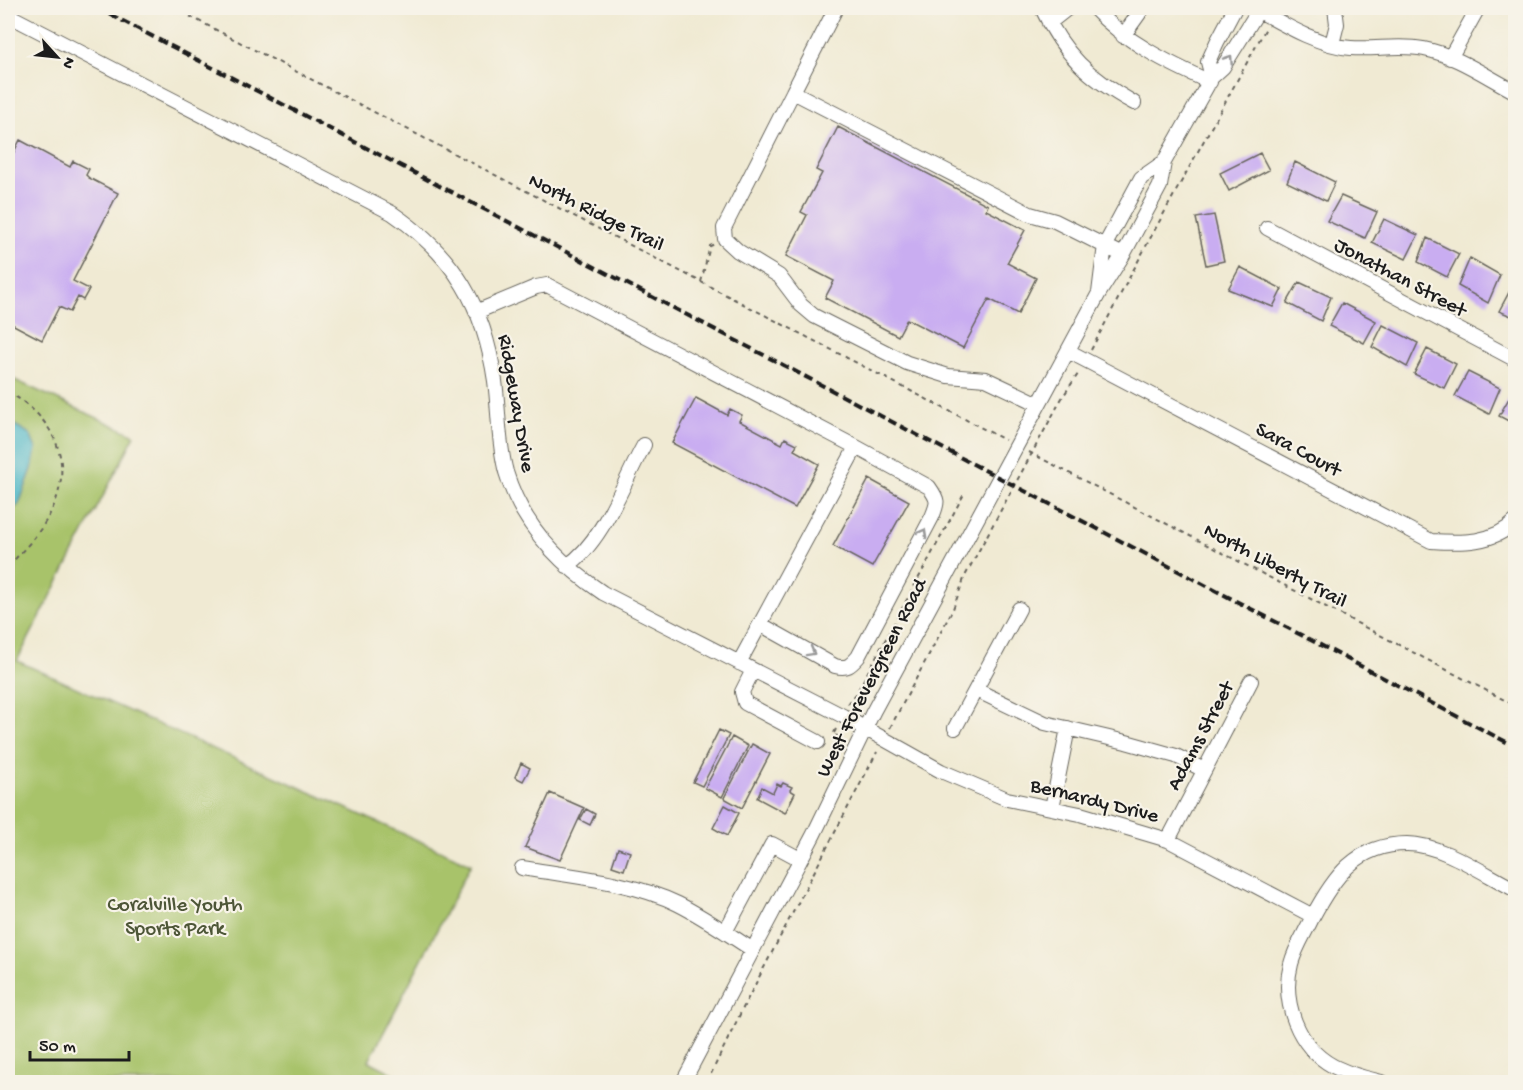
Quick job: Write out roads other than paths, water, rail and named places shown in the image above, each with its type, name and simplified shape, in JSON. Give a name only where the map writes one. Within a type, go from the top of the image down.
[{"type":"street","points":[[836,8],[731,213],[724,228],[725,239],[738,251],[779,276],[801,305],[814,316],[907,363],[948,376],[986,379],[1039,404]]},
{"type":"street","points":[[1042,8],[1059,40],[1089,73],[1104,87],[1134,103]]},
{"type":"street","points":[[1049,23],[1068,8]]},
{"type":"street","points":[[1094,8],[1124,36],[1143,48],[1211,79]]},
{"type":"street","points":[[1124,36],[1143,8]]},
{"type":"street","name":"West Forevergreen Road","points":[[1211,79],[1208,62],[1235,8]]},
{"type":"street","points":[[1257,8],[1322,42],[1350,48],[1396,46],[1425,49],[1450,58],[1515,92]]},
{"type":"street","name":"West Forevergreen Road","points":[[683,1083],[800,859],[865,728],[1099,293],[1123,255],[1160,186],[1164,162],[1211,79],[1223,67],[1257,8]]},
{"type":"street","points":[[1332,44],[1337,24],[1335,8]]},
{"type":"street","points":[[1450,58],[1475,13]]},
{"type":"street","name":"Ridgeway Drive","points":[[8,15],[392,213],[433,244],[460,280],[476,312],[489,350],[506,470],[523,511],[538,535],[567,566],[603,593],[865,728]]},
{"type":"street","points":[[793,92],[1030,214],[1054,221],[1123,255]]},
{"type":"street","name":"West Forevergreen Road","points":[[1099,293],[1105,245],[1141,178],[1164,162]]},
{"type":"street","name":"Jonathan Street","points":[[1267,228],[1515,360]]},
{"type":"street","points":[[476,312],[536,287],[548,285],[929,487],[936,497],[937,504],[932,517],[858,657],[850,666],[845,668],[835,666],[760,624]]},
{"type":"street","name":"Sara Court","points":[[1068,351],[1431,541],[1459,543],[1484,540],[1507,530],[1515,521]]},
{"type":"street","points":[[567,566],[578,558],[594,540],[644,445]]},
{"type":"street","points":[[739,663],[856,447]]},
{"type":"street","points":[[955,728],[1019,609]]},
{"type":"street","points":[[753,670],[742,692],[745,703],[818,742]]},
{"type":"street","name":"Adams Street","points":[[1168,840],[1251,681]]},
{"type":"street","points":[[976,690],[1046,723],[1176,756],[1204,770]]},
{"type":"street","name":"Bernardy Drive","points":[[865,728],[941,771],[1007,799],[1080,814],[1168,840],[1313,916]]},
{"type":"street","points":[[1052,808],[1068,728]]},
{"type":"street","points":[[725,932],[772,844],[800,859]]},
{"type":"street","points":[[1381,1083],[1331,1065],[1306,1043],[1291,1013],[1288,983],[1290,965],[1313,916],[1334,879],[1347,866],[1376,849],[1409,844],[1442,852],[1515,890]]},
{"type":"street","points":[[522,868],[605,881],[654,894],[677,903],[753,950]]},
{"type":"water","points":[[8,421],[30,434],[36,449],[32,469],[19,504],[8,515]]},
{"type":"railway","points":[[98,8],[1516,747]]},
{"type":"park label","name":"Coralville Youth Sports Park","points":[[175,915]]}]
